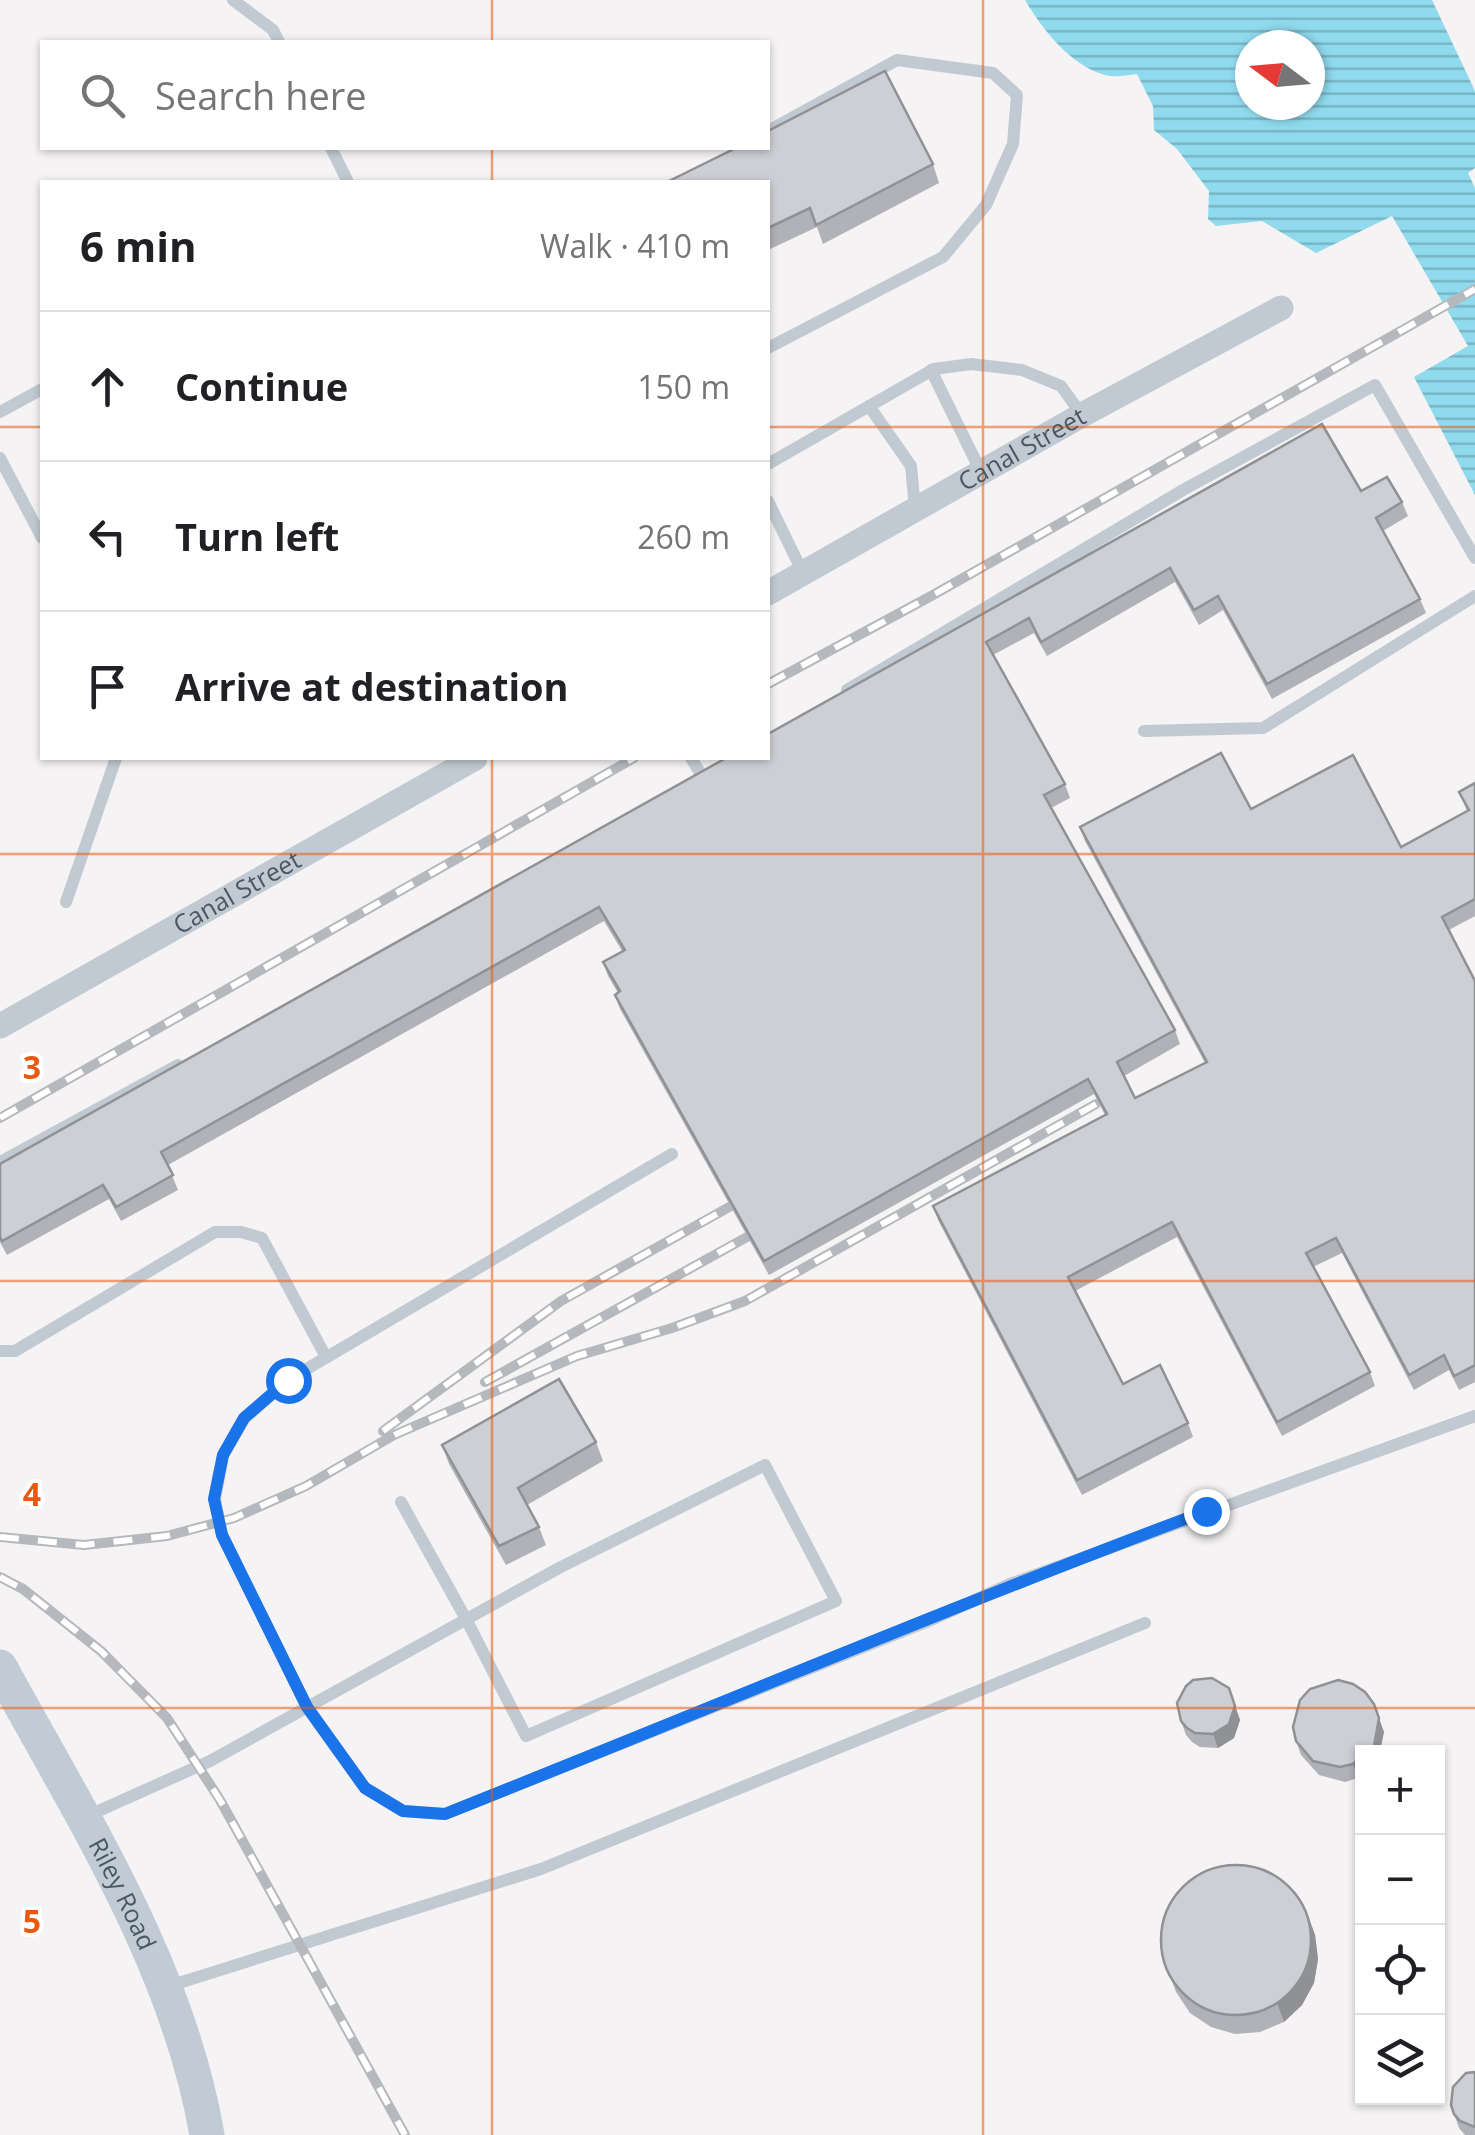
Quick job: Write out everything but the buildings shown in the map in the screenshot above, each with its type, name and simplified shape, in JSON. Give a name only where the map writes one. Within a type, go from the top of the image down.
[{"type":"main road","name":"Riley Road","points":[[0,1667],[132,1910],[193,2070],[207,2135]]},
{"type":"street","name":"Canal Street","points":[[770,592],[1082,415],[1281,308]]},
{"type":"street","name":"Canal Street","points":[[0,1026],[471,760]]},
{"type":"lane","points":[[233,0],[272,30],[278,40]]},
{"type":"lane","points":[[770,130],[897,60],[994,73],[1017,95],[1012,144],[986,205],[944,257],[770,347]]},
{"type":"lane","points":[[332,150],[347,180]]},
{"type":"lane","points":[[770,463],[931,370],[971,364],[1022,370],[1061,386],[1082,415]]},
{"type":"lane","points":[[931,370],[981,472]]},
{"type":"lane","points":[[834,698],[1183,490],[1375,385],[1475,558]]},
{"type":"lane","points":[[0,412],[40,389]]},
{"type":"lane","points":[[869,406],[911,466],[914,510]]},
{"type":"lane","points":[[0,458],[40,534]]},
{"type":"lane","points":[[770,505],[802,573]]},
{"type":"lane","points":[[1144,731],[1263,728],[1475,596]]},
{"type":"lane","points":[[66,902],[115,760]]},
{"type":"lane","points":[[692,760],[702,776]]},
{"type":"lane","points":[[686,785],[718,767]]},
{"type":"lane","points":[[0,1162],[190,1058]]},
{"type":"lane","points":[[672,1154],[288,1380],[244,1418],[223,1455],[214,1499],[222,1535],[307,1707],[365,1788],[403,1811],[445,1814],[929,1621],[1010,1584],[1475,1416]]},
{"type":"lane","points":[[0,1351],[15,1350],[215,1232],[241,1232],[262,1238],[326,1358]]},
{"type":"lane","points":[[82,1818],[210,1761],[466,1619],[765,1465],[836,1601],[526,1736],[466,1619],[401,1502]]},
{"type":"lane","points":[[164,1988],[542,1869],[1146,1623]]},
{"type":"water","points":[[1025,0],[1432,0],[1475,91],[1475,168],[1468,173],[1475,188],[1475,495],[1414,377],[1468,346],[1392,216],[1316,253],[1262,221],[1216,226],[1208,219],[1209,191],[1177,149],[1154,130],[1153,106],[1137,74],[1109,76],[1092,70],[1049,34]]},
{"type":"railway","points":[[770,683],[1475,289]]},
{"type":"railway","points":[[0,1118],[630,760]]},
{"type":"railway","points":[[0,1537],[84,1545],[167,1536],[234,1518],[306,1486],[394,1435],[577,1356],[745,1301],[1096,1104]]},
{"type":"railway","points":[[383,1431],[561,1301],[731,1206]]},
{"type":"railway","points":[[485,1382],[747,1237]]},
{"type":"railway","points":[[0,1577],[23,1589],[101,1651],[167,1718],[220,1800],[405,2135]]},
{"type":"route","points":[[288,1380],[244,1418],[223,1455],[214,1499],[222,1535],[307,1707],[365,1788],[403,1811],[445,1814],[929,1621],[1010,1584],[1206,1511]]}]
